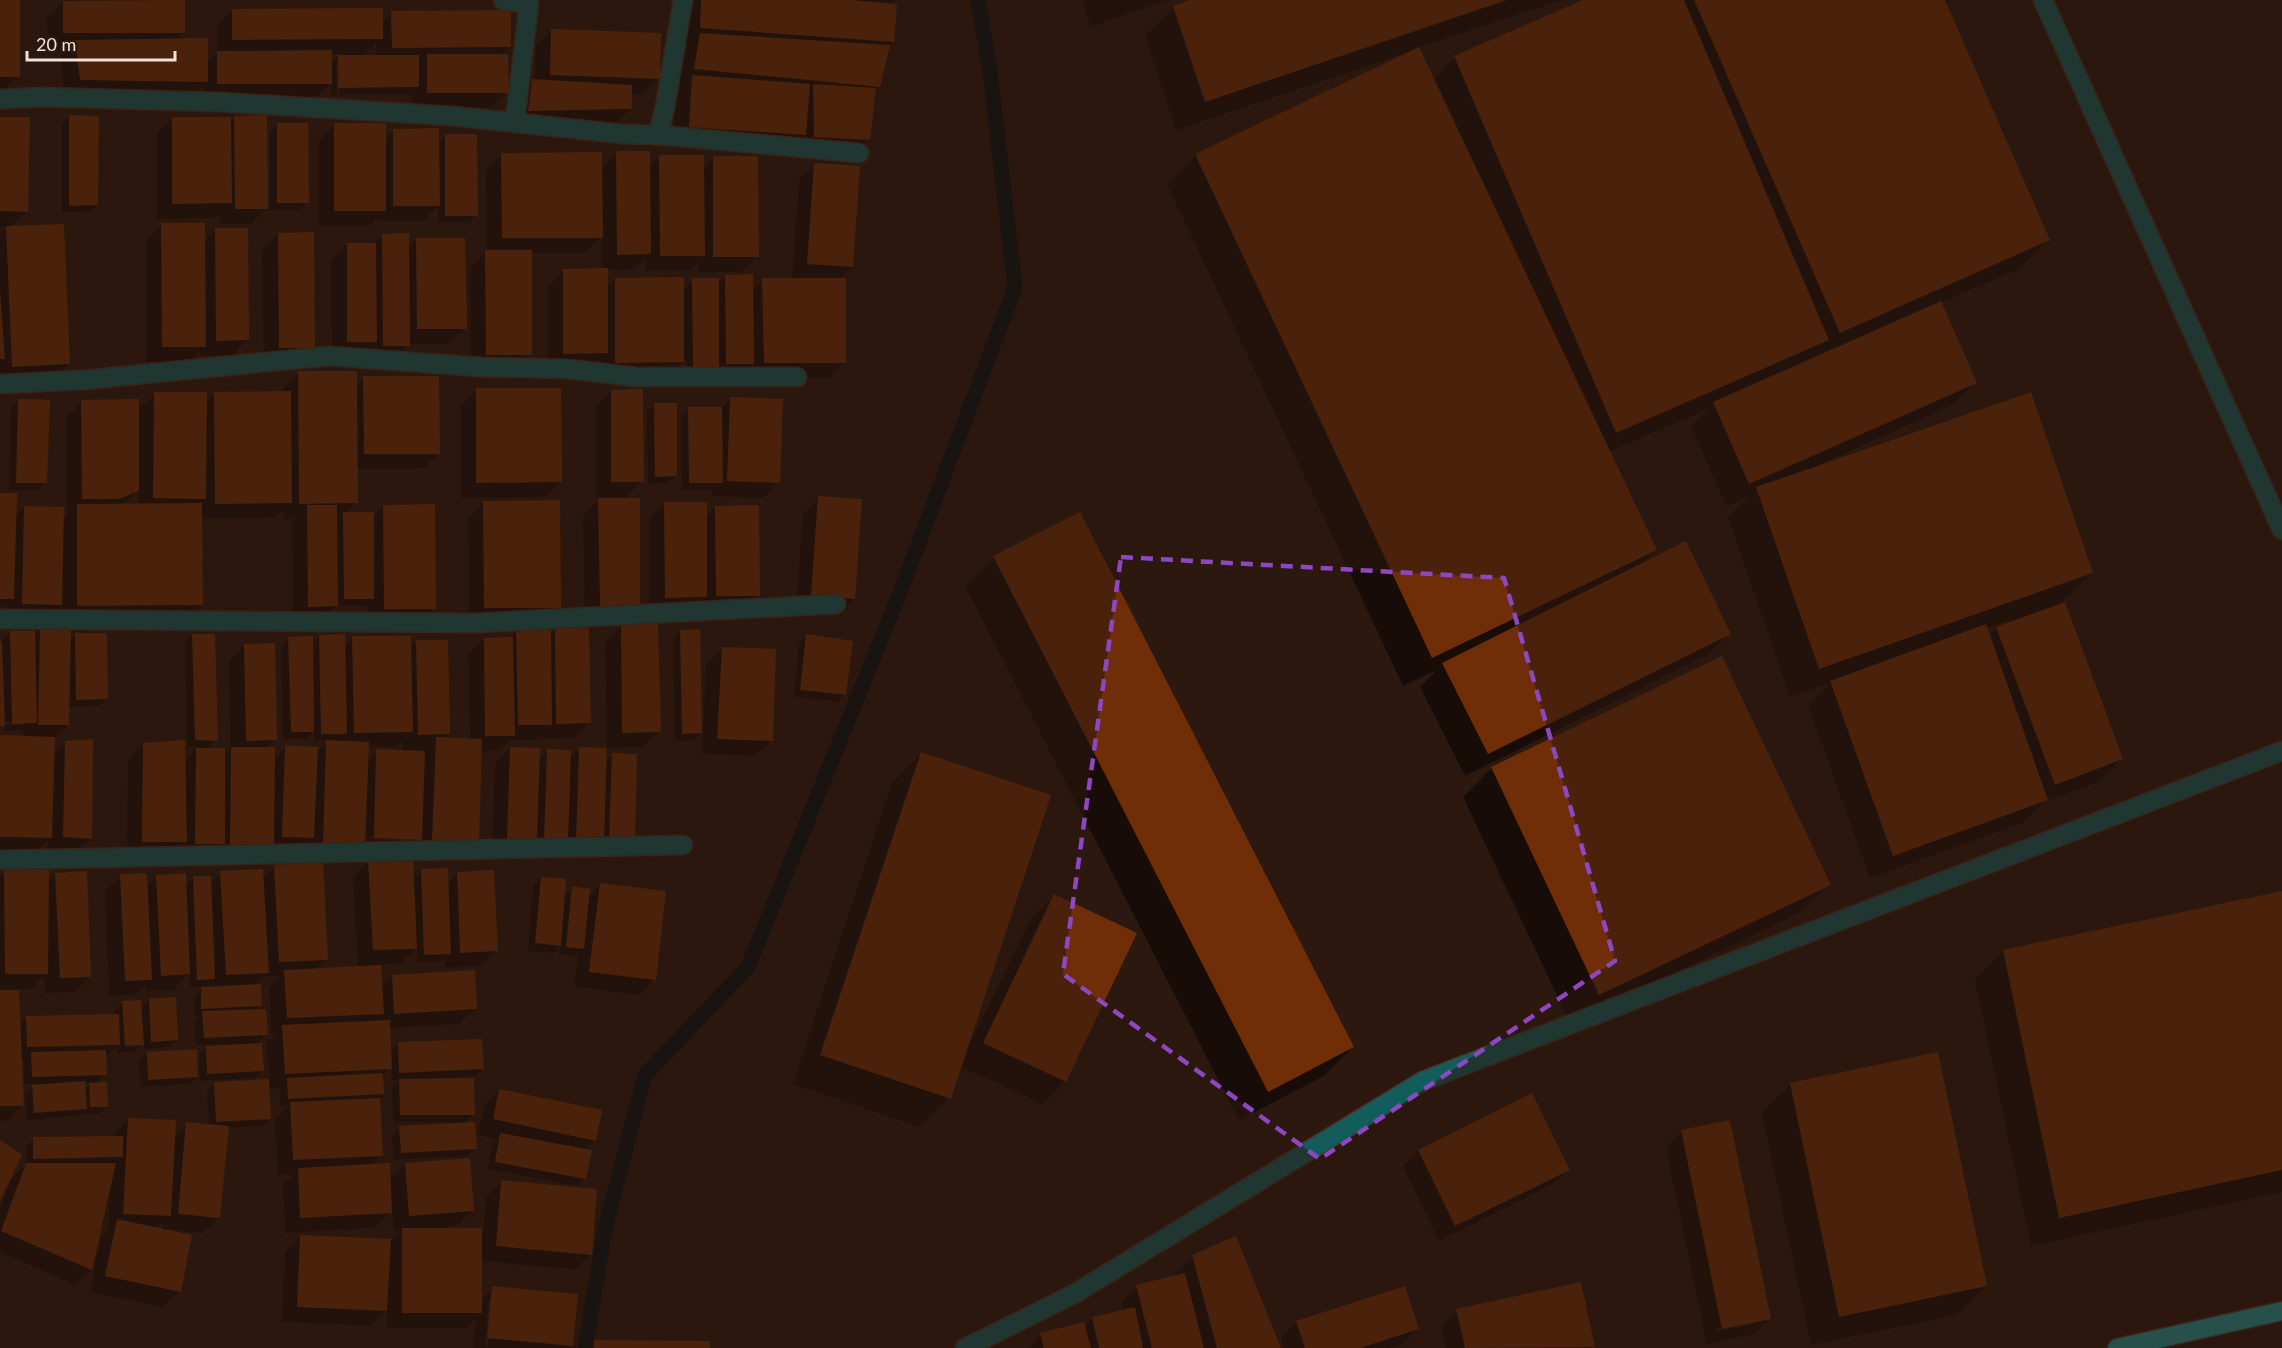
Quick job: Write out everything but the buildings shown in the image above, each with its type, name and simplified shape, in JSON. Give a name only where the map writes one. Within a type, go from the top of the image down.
[{"type":"main road","points":[[2117,1348],[2282,1311]]},
{"type":"street","points":[[503,0],[529,4],[515,121]]},
{"type":"street","points":[[658,135],[683,0]]},
{"type":"street","points":[[2043,0],[2282,530]]},
{"type":"street","points":[[0,99],[42,97],[219,102],[515,121],[622,134],[658,135],[859,153]]},
{"type":"street","points":[[0,384],[83,380],[329,356],[481,367],[568,369],[637,377],[797,377]]},
{"type":"street","points":[[0,619],[475,623],[836,604]]},
{"type":"street","points":[[965,1348],[1074,1294],[1423,1081],[2282,751]]},
{"type":"street","points":[[0,860],[683,845]]},
{"type":"highlighted area","points":[[1121,557],[1504,578],[1615,961],[1320,1159],[1063,974]]},
{"type":"waterway","points":[[585,1348],[605,1228],[645,1075],[748,967],[899,595],[1015,288],[990,71],[978,0]]}]
